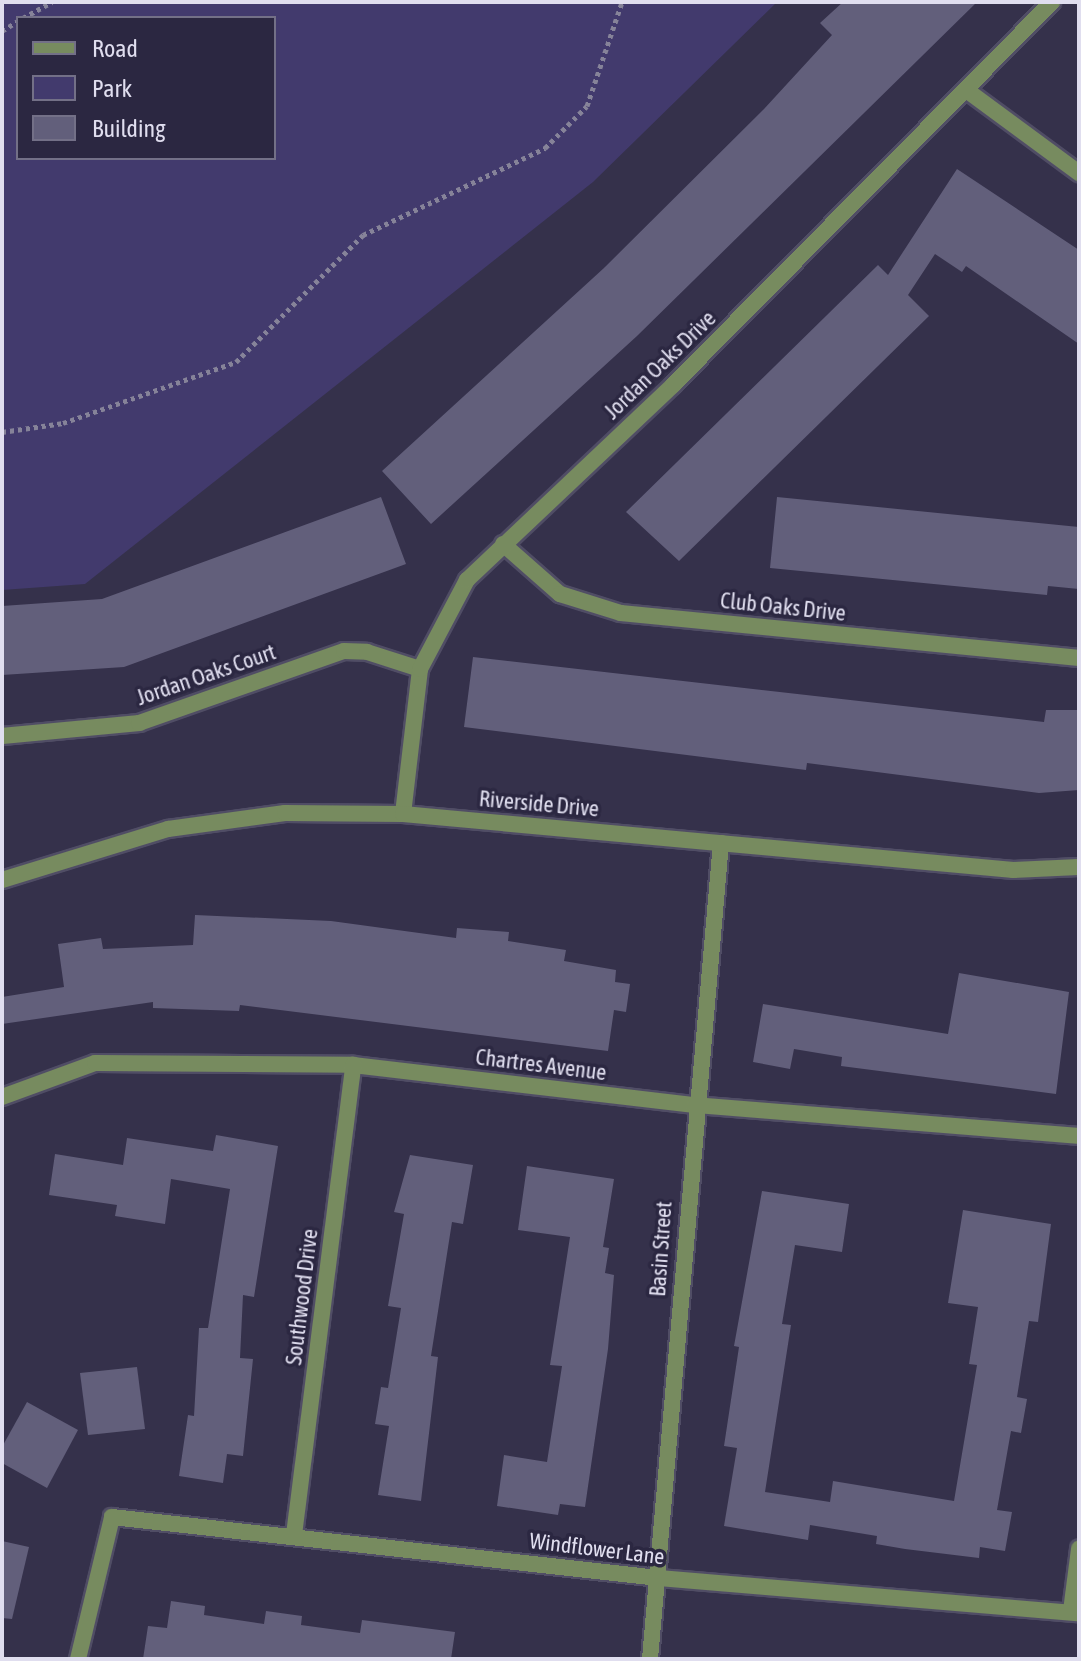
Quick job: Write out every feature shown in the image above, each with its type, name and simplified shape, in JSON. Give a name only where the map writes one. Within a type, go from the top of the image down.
[{"type":"street","name":"Jordan Oaks Drive","points":[[403,814],[420,669],[467,580],[969,92],[1052,2]]},
{"type":"street","points":[[969,92],[1079,173]]},
{"type":"street","name":"Club Oaks Drive","points":[[503,544],[560,594],[621,613],[1079,658]]},
{"type":"street","name":"Jordan Oaks Court","points":[[2,736],[139,723],[344,651],[367,652],[420,669]]},
{"type":"street","name":"Riverside Drive","points":[[2,880],[168,829],[285,813],[403,814],[1013,870],[1079,867]]},
{"type":"street","name":"Basin Street","points":[[650,1659],[695,1105],[721,843]]},
{"type":"street","name":"Chartres Avenue","points":[[2,1097],[95,1063],[353,1065],[695,1105],[1079,1136]]},
{"type":"street","name":"Southwood Drive","points":[[294,1535],[353,1065]]},
{"type":"street","name":"Windflower Lane","points":[[78,1659],[112,1517],[658,1578],[1075,1612]]},
{"type":"street","points":[[1075,1612],[1079,1549]]},
{"type":"path","points":[[26,16],[52,2]]},
{"type":"path","points":[[2,432],[63,423],[236,362],[363,235],[545,148],[587,106],[622,2]]},
{"type":"green space","points":[[2,2],[777,2],[593,182],[85,584],[2,590]]},
{"type":"building","points":[[843,2],[977,2],[637,336],[431,524],[382,471],[604,268],[764,109],[832,35],[820,23]]},
{"type":"building","points":[[957,169],[1079,250],[1079,344],[966,266],[962,272],[935,254],[908,295],[929,316],[679,561],[626,512],[878,265],[888,275]]},
{"type":"building","points":[[381,497],[406,564],[124,667],[2,675],[2,606],[102,599]]},
{"type":"building","points":[[777,497],[1079,527],[1079,589],[1048,586],[1047,595],[770,568]]},
{"type":"building","points":[[473,657],[1044,722],[1046,710],[1079,710],[1079,790],[1039,793],[807,763],[806,770],[464,727]]},
{"type":"building","points":[[195,915],[331,921],[456,938],[457,928],[509,932],[508,941],[566,950],[564,961],[616,970],[615,982],[630,984],[626,1012],[614,1010],[608,1051],[240,1005],[239,1011],[153,1008],[153,1002],[2,1024],[2,997],[64,987],[58,944],[101,938],[103,949],[193,945]]},
{"type":"building","points":[[959,973],[1069,992],[1056,1094],[841,1066],[842,1057],[794,1049],[790,1069],[753,1062],[763,1004],[948,1034]]},
{"type":"building","points":[[216,1135],[278,1146],[254,1297],[243,1295],[240,1358],[253,1359],[243,1456],[227,1454],[223,1483],[179,1476],[188,1415],[194,1416],[199,1328],[208,1328],[230,1189],[171,1179],[165,1224],[115,1216],[117,1205],[49,1195],[55,1154],[123,1165],[127,1138],[213,1151]]},
{"type":"building","points":[[410,1155],[473,1165],[463,1224],[452,1222],[431,1356],[438,1357],[421,1501],[378,1495],[389,1426],[375,1424],[381,1387],[388,1388],[401,1308],[388,1306],[404,1214],[394,1212]]},
{"type":"building","points":[[527,1166],[614,1179],[603,1247],[609,1248],[605,1273],[614,1275],[608,1349],[585,1507],[560,1504],[558,1515],[497,1506],[504,1455],[547,1462],[562,1366],[550,1365],[570,1237],[518,1230]]},
{"type":"building","points":[[762,1191],[849,1204],[842,1252],[795,1245],[782,1324],[791,1325],[765,1492],[830,1502],[833,1481],[954,1501],[977,1365],[969,1364],[978,1307],[948,1303],[963,1210],[1051,1224],[1038,1322],[1029,1321],[1017,1397],[1027,1399],[1021,1433],[1011,1431],[997,1510],[1012,1512],[1005,1551],[980,1547],[979,1558],[876,1544],[877,1536],[810,1525],[808,1540],[724,1526],[737,1448],[724,1446],[739,1347],[734,1346]]},
{"type":"building","points":[[137,1367],[145,1429],[88,1435],[80,1373]]},
{"type":"building","points":[[27,1402],[78,1430],[47,1488],[2,1463],[2,1447]]},
{"type":"building","points":[[2,1541],[29,1547],[12,1619],[2,1618]]},
{"type":"building","points":[[171,1601],[205,1606],[204,1615],[264,1624],[266,1611],[302,1616],[301,1625],[360,1633],[362,1620],[455,1632],[451,1659],[143,1659],[148,1626],[167,1628]]}]
